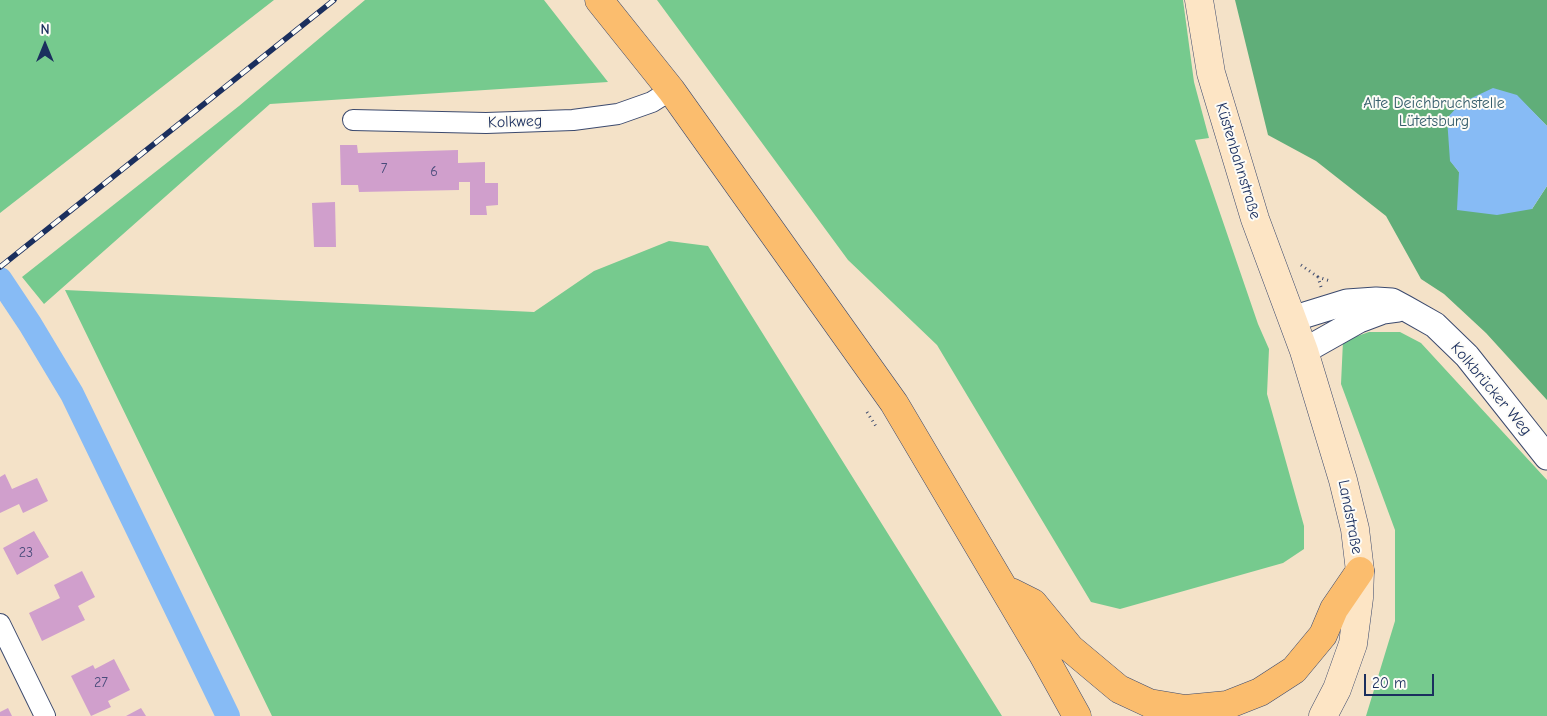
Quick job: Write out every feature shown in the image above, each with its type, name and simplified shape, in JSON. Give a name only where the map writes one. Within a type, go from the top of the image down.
[{"type":"main road","points":[[599,0],[671,90],[894,403],[1077,716]]},
{"type":"main road","name":"Küstenbahnstraße","points":[[1199,0],[1211,73],[1255,219],[1292,318]]},
{"type":"main road","name":"Landstraße","points":[[1292,318],[1304,351],[1343,480],[1355,529],[1360,571],[1360,598],[1353,644],[1337,689],[1322,716]]},
{"type":"main road","points":[[1003,588],[1033,603],[1070,648],[1119,689],[1150,703],[1185,709],[1227,705],[1260,692],[1294,670],[1323,635],[1334,609],[1360,571]]},
{"type":"street","name":"Kolkweg","points":[[354,120],[486,123],[573,120],[618,114],[652,102],[671,90]]},
{"type":"street","name":"Kolkbrücker Weg","points":[[1292,318],[1347,302],[1376,300],[1392,302],[1405,308],[1435,325],[1467,356],[1547,457]]},
{"type":"street","points":[[1304,351],[1360,320],[1383,311],[1405,308]]},
{"type":"street","points":[[0,624],[45,716]]},
{"type":"path","points":[[1326,309],[1318,278],[1336,282]]},
{"type":"path","points":[[861,404],[882,437]]},
{"type":"green space","points":[[0,0],[274,0],[0,213]]},
{"type":"green space","points":[[365,0],[544,0],[608,82],[270,104],[44,304],[22,277],[239,106]]},
{"type":"green space","points":[[657,0],[1183,0],[1194,82],[1209,138],[1195,140],[1258,324],[1269,349],[1267,394],[1304,526],[1304,549],[1283,563],[1120,609],[1091,602],[937,345],[848,260]]},
{"type":"green space","name":"Alte Deichbruchstelle Lütetsburg","points":[[1235,0],[1547,0],[1547,126],[1517,96],[1450,160],[1459,172],[1532,209],[1547,186],[1547,400],[1486,333],[1444,294],[1421,279],[1386,216],[1316,161],[1268,135]]},
{"type":"green space","points":[[669,241],[708,246],[1002,716],[272,716],[65,290],[534,312],[594,271]]},
{"type":"green space","points":[[1369,332],[1400,332],[1421,343],[1547,480],[1547,716],[1366,716],[1395,621],[1395,530],[1341,384],[1343,341]]},
{"type":"water","name":"Alte Deichbruchstelle Lütetsburg","points":[[1493,88],[1517,95],[1547,126],[1547,186],[1532,209],[1497,215],[1457,210],[1459,172],[1450,161],[1447,118],[1461,103]]},
{"type":"building","points":[[340,145],[357,145],[358,153],[458,150],[458,163],[485,162],[485,183],[498,183],[498,205],[486,206],[487,215],[470,215],[470,182],[459,182],[459,190],[359,192],[358,185],[341,185]]},
{"type":"building","points":[[335,202],[336,247],[314,247],[312,203]]},
{"type":"building","points":[[5,474],[12,489],[37,478],[48,501],[23,513],[19,504],[0,513],[0,477]]},
{"type":"building","points":[[34,531],[49,557],[17,575],[3,548]]},
{"type":"building","points":[[82,571],[95,597],[78,606],[85,620],[42,641],[29,613],[60,598],[54,585]]},
{"type":"building","points":[[114,659],[130,690],[108,701],[111,707],[91,716],[71,676],[93,665],[95,669]]},
{"type":"building","points":[[8,708],[12,716],[0,716],[0,712]]},
{"type":"building","points":[[141,708],[146,716],[126,716]]},
{"type":"waterway","points":[[0,279],[30,324],[72,394],[228,716]]},
{"type":"railway","points":[[0,267],[334,0]]}]
